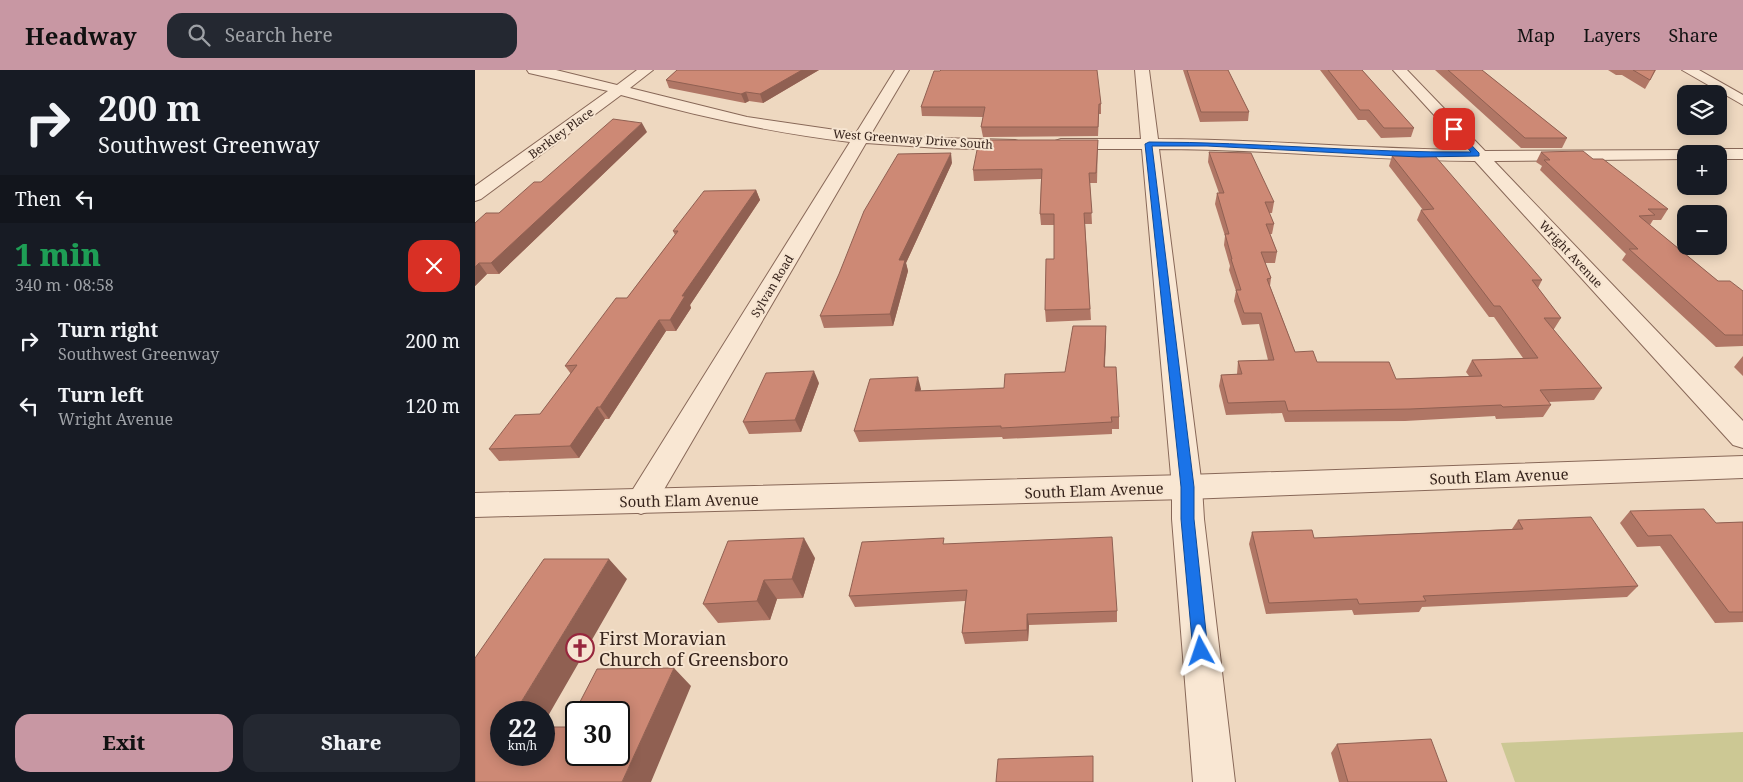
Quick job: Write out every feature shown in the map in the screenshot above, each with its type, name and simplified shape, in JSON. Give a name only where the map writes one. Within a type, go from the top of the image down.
[{"type":"street","name":"West Greenway Drive South","points":[[534,70],[603,84],[619,91],[764,126],[861,138],[1030,144]]},
{"type":"street","name":"Berkley Place","points":[[475,195],[646,70]]},
{"type":"street","name":"Sylvan Road","points":[[641,502],[902,70]]},
{"type":"street","points":[[1142,70],[1187,487],[1188,519],[1214,782]]},
{"type":"street","name":"Wright Avenue","points":[[1400,70],[1743,438]]},
{"type":"street","points":[[1689,70],[1743,101]]},
{"type":"street","points":[[1049,144],[1207,144],[1410,155],[1677,154]]},
{"type":"street","points":[[1727,154],[1743,154]]},
{"type":"street","name":"South Elam Avenue","points":[[475,505],[1187,487],[1743,467]]},
{"type":"shaded area","points":[[1743,732],[1743,782],[1515,782],[1501,743]]},
{"type":"building","points":[[677,70],[802,70],[760,94],[746,92],[741,94],[666,80]]},
{"type":"building","points":[[1097,70],[1101,104],[1099,104],[1098,127],[981,127],[985,107],[921,107],[934,71]]},
{"type":"building","points":[[1187,70],[1228,70],[1249,112],[1201,112]]},
{"type":"building","points":[[1328,70],[1362,70],[1414,128],[1384,128],[1369,110],[1360,110]]},
{"type":"building","points":[[1448,70],[1482,70],[1567,138],[1525,138]]},
{"type":"building","points":[[1633,70],[1655,70],[1650,80]]},
{"type":"building","points":[[613,119],[642,123],[491,263],[479,263],[475,267],[475,223],[486,213],[499,213],[534,182],[541,182]]},
{"type":"building","points":[[979,140],[1098,140],[1096,173],[1089,173],[1092,213],[1084,213],[1090,309],[1045,310],[1046,259],[1054,259],[1054,214],[1040,214],[1042,169],[973,170]]},
{"type":"building","points":[[1583,151],[1593,159],[1603,159],[1668,209],[1648,209],[1655,215],[1639,216],[1677,247],[1677,255],[1686,255],[1718,281],[1730,281],[1743,291],[1743,335],[1725,335],[1629,249],[1638,249],[1544,160],[1550,160],[1541,152]]},
{"type":"building","points":[[1209,152],[1251,153],[1274,202],[1265,202],[1274,224],[1266,224],[1277,252],[1261,252],[1271,278],[1267,279],[1295,352],[1313,351],[1317,362],[1389,362],[1396,379],[1482,376],[1472,360],[1538,358],[1500,306],[1494,306],[1421,210],[1434,209],[1392,156],[1435,156],[1542,280],[1532,280],[1561,318],[1544,318],[1602,388],[1540,390],[1551,405],[1503,407],[1501,405],[1288,411],[1285,401],[1228,403],[1221,375],[1242,374],[1238,361],[1274,360],[1261,313],[1244,313],[1236,290],[1241,290],[1231,259],[1225,234],[1229,234],[1217,193],[1224,193]]},
{"type":"building","points":[[951,153],[899,260],[905,260],[890,314],[820,316],[864,211],[898,154]]},
{"type":"building","points":[[756,190],[682,296],[685,296],[670,320],[659,320],[600,407],[597,407],[570,446],[489,449],[515,415],[540,414],[577,365],[565,366],[616,298],[627,298],[678,231],[673,231],[704,191]]},
{"type":"building","points":[[1073,326],[1106,326],[1104,367],[1116,367],[1119,417],[1111,417],[1112,422],[1001,428],[1001,426],[854,431],[870,379],[918,377],[915,391],[1004,388],[1005,374],[1065,372]]},
{"type":"building","points":[[814,371],[795,420],[743,422],[766,373]]},
{"type":"building","points":[[1704,509],[1716,523],[1743,522],[1743,612],[1729,612],[1671,535],[1648,536],[1630,511]]},
{"type":"building","points":[[1591,517],[1638,586],[1423,596],[1426,601],[1359,604],[1357,599],[1269,603],[1252,532],[1312,530],[1314,538],[1523,529],[1518,520]]},
{"type":"building","points":[[1112,537],[1117,611],[1027,614],[1027,630],[962,633],[967,590],[849,596],[862,542],[944,538],[943,544]]},
{"type":"building","points":[[804,538],[792,579],[764,580],[757,601],[703,604],[728,541]]},
{"type":"building","points":[[544,559],[609,559],[522,701],[490,701],[490,766],[555,766],[555,727],[565,727],[565,766],[629,766],[622,782],[475,782],[475,658]]},
{"type":"building","points":[[674,668],[630,764],[630,701],[580,701],[597,669]]},
{"type":"building","points":[[1431,739],[1447,782],[1348,782],[1337,744]]},
{"type":"building","points":[[1093,756],[1093,782],[996,782],[998,759]]},
{"type":"place","name":"First Moravian Church of Greensboro","points":[[580,648]]},
{"type":"route","points":[[1201,651],[1188,519],[1187,487],[1149,144],[1207,144],[1419,155],[1477,154],[1454,129]]}]
